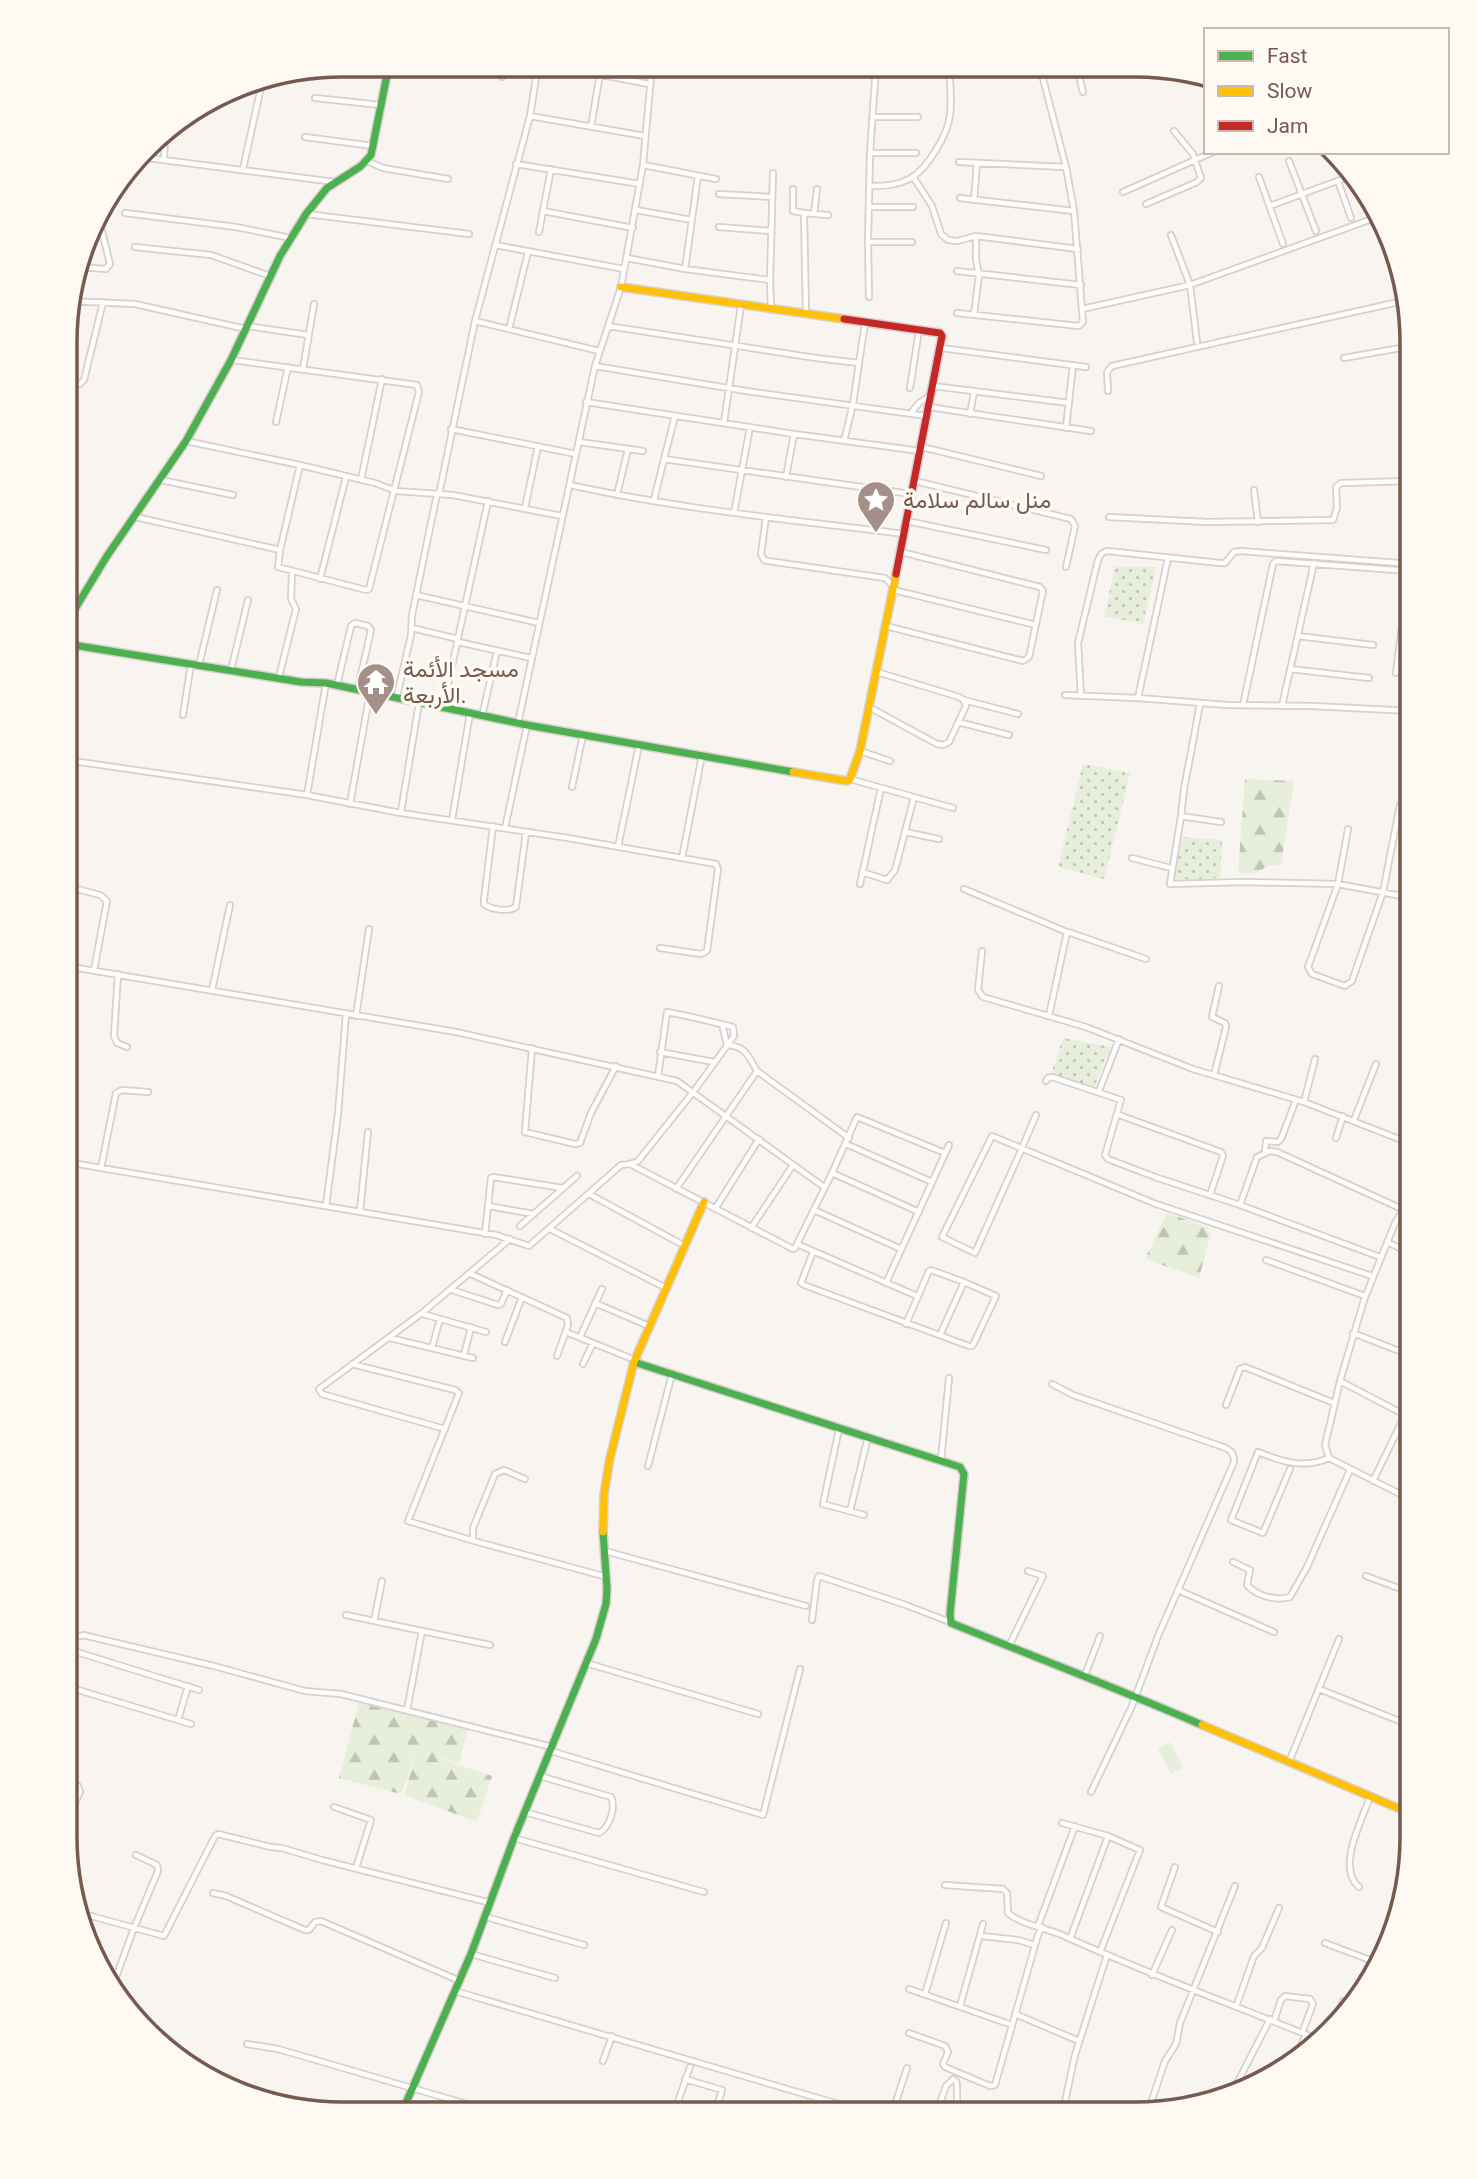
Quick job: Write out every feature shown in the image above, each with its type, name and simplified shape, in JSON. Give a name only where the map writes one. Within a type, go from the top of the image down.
[{"type":"street","points":[[77,606],[107,556],[186,441],[231,359],[270,276],[306,214],[335,182],[367,161],[374,146],[387,77]]},
{"type":"street","points":[[397,696],[475,321],[530,116],[536,77]]},
{"type":"street","points":[[591,127],[599,77]]},
{"type":"street","points":[[615,77],[650,84]]},
{"type":"street","points":[[518,723],[586,402],[599,351],[621,287],[643,165],[651,77]]},
{"type":"street","points":[[869,297],[869,186],[875,77]]},
{"type":"street","points":[[869,186],[891,185],[914,178],[927,165],[948,126],[951,102],[950,77]]},
{"type":"street","points":[[957,313],[1079,326],[1083,322],[1074,211],[1066,167],[1043,77]]},
{"type":"street","points":[[1079,77],[1083,92]]},
{"type":"street","points":[[243,169],[260,90]]},
{"type":"street","points":[[315,98],[382,106]]},
{"type":"street","points":[[530,116],[645,136]]},
{"type":"street","points":[[873,117],[918,117]]},
{"type":"street","points":[[1146,205],[1199,181],[1201,174],[1196,160],[1187,144],[1174,131]]},
{"type":"street","points":[[305,137],[374,146]]},
{"type":"street","points":[[164,160],[165,145]]},
{"type":"street","points":[[870,153],[916,153]]},
{"type":"street","points":[[1123,192],[1209,154]]},
{"type":"street","points":[[150,158],[335,182]]},
{"type":"street","points":[[367,161],[383,168],[448,179]]},
{"type":"street","points":[[1289,161],[1316,230]]},
{"type":"street","points":[[959,162],[1066,167]]},
{"type":"street","points":[[974,200],[977,163]]},
{"type":"street","points":[[516,164],[640,184]]},
{"type":"street","points":[[643,165],[716,179]]},
{"type":"street","points":[[539,232],[551,169]]},
{"type":"street","points":[[771,310],[773,173]]},
{"type":"street","points":[[685,270],[698,176]]},
{"type":"street","points":[[1259,177],[1283,244]]},
{"type":"street","points":[[914,178],[932,206],[943,236],[954,241],[976,236],[1078,249]]},
{"type":"street","points":[[1270,206],[1343,179]]},
{"type":"street","points":[[1338,181],[1351,218]]},
{"type":"street","points":[[793,189],[793,211],[828,215]]},
{"type":"street","points":[[814,214],[817,189]]},
{"type":"street","points":[[719,194],[772,197]]},
{"type":"street","points":[[960,198],[1074,211]]},
{"type":"street","points":[[869,207],[913,207]]},
{"type":"street","points":[[636,210],[692,220]]},
{"type":"street","points":[[543,211],[633,228]]},
{"type":"street","points":[[125,213],[236,227],[291,239]]},
{"type":"street","points":[[804,213],[806,315]]},
{"type":"street","points":[[306,214],[469,234]]},
{"type":"street","points":[[1083,309],[1190,285],[1370,220]]},
{"type":"street","points":[[719,227],[771,231]]},
{"type":"street","points":[[88,268],[109,267],[102,230]]},
{"type":"street","points":[[1171,235],[1190,285],[1197,342]]},
{"type":"street","points":[[974,314],[979,274],[976,236]]},
{"type":"street","points":[[868,242],[912,242]]},
{"type":"street","points":[[495,245],[624,269]]},
{"type":"street","points":[[135,247],[222,258],[270,276]]},
{"type":"street","points":[[509,330],[528,252]]},
{"type":"street","points":[[626,258],[685,270],[770,280]]},
{"type":"street","points":[[957,271],[1082,285]]},
{"type":"street","points":[[621,287],[940,332],[942,336],[877,672],[860,751],[850,779]]},
{"type":"street","points":[[80,302],[135,304],[246,327],[308,335]]},
{"type":"street","points":[[77,383],[84,380],[103,302]]},
{"type":"street","points":[[1108,391],[1107,372],[1112,366],[1397,303]]},
{"type":"street","points":[[303,369],[314,304]]},
{"type":"street","points":[[724,424],[741,305]]},
{"type":"street","points":[[475,321],[599,351]]},
{"type":"street","points":[[844,441],[853,404],[865,323]]},
{"type":"street","points":[[608,326],[859,363]]},
{"type":"street","points":[[910,388],[919,329]]},
{"type":"street","points":[[941,348],[1086,367]]},
{"type":"street","points":[[1344,358],[1400,348]]},
{"type":"street","points":[[231,359],[414,383],[419,388],[396,491],[369,589],[278,567],[300,466]]},
{"type":"street","points":[[1066,428],[1073,365]]},
{"type":"street","points":[[595,366],[927,416]]},
{"type":"street","points":[[276,422],[288,367]]},
{"type":"street","points":[[361,480],[382,379]]},
{"type":"street","points":[[933,386],[1069,403]]},
{"type":"street","points":[[970,414],[974,392]]},
{"type":"street","points":[[911,413],[931,395]]},
{"type":"street","points":[[586,402],[844,441],[922,449],[1041,476]]},
{"type":"street","points":[[929,407],[1091,431]]},
{"type":"street","points":[[654,500],[675,416]]},
{"type":"street","points":[[734,513],[750,427]]},
{"type":"street","points":[[451,429],[576,454]]},
{"type":"street","points":[[786,477],[794,434]]},
{"type":"street","points":[[186,441],[361,480],[396,491],[488,501],[562,516]]},
{"type":"street","points":[[579,442],[643,452]]},
{"type":"street","points":[[525,508],[538,446]]},
{"type":"street","points":[[617,495],[628,449]]},
{"type":"street","points":[[664,460],[912,494]]},
{"type":"street","points":[[320,579],[346,477]]},
{"type":"street","points":[[161,480],[233,495]]},
{"type":"street","points":[[915,481],[1072,519],[1075,526],[1066,567]]},
{"type":"street","points":[[1109,517],[1258,522],[1333,520],[1337,508],[1336,486],[1341,483],[1400,485]]},
{"type":"street","points":[[569,485],[734,513],[904,534]]},
{"type":"street","points":[[1254,490],[1258,522]]},
{"type":"street","points":[[443,707],[488,501]]},
{"type":"street","points":[[136,517],[280,550]]},
{"type":"street","points":[[766,517],[761,554],[764,560],[885,578],[894,590],[1036,625]]},
{"type":"street","points":[[908,521],[1046,551]]},
{"type":"street","points":[[1081,696],[1078,643],[1100,555],[1107,551],[1225,563],[1234,552],[1240,551],[1400,563]]},
{"type":"street","points":[[886,626],[1023,661],[1029,657],[1043,591],[1040,587],[901,552]]},
{"type":"street","points":[[1138,698],[1168,558]]},
{"type":"street","points":[[1243,705],[1273,564],[1281,559],[1400,570]]},
{"type":"street","points":[[1282,706],[1314,563]]},
{"type":"street","points":[[279,677],[296,609],[291,599],[292,571]]},
{"type":"street","points":[[183,715],[217,590]]},
{"type":"street","points":[[416,596],[539,624]]},
{"type":"street","points":[[231,670],[248,600]]},
{"type":"street","points":[[337,685],[351,626],[355,623],[368,626],[371,630],[358,688]]},
{"type":"street","points":[[412,628],[497,651],[531,657]]},
{"type":"street","points":[[1298,636],[1373,645]]},
{"type":"street","points":[[1396,673],[1400,642]]},
{"type":"street","points":[[77,645],[301,682],[358,688],[527,725],[847,781],[850,779],[953,808]]},
{"type":"street","points":[[482,716],[497,651]]},
{"type":"street","points":[[1290,669],[1369,678]]},
{"type":"street","points":[[877,672],[1018,714]]},
{"type":"street","points":[[307,795],[326,683]]},
{"type":"street","points":[[350,804],[370,692]]},
{"type":"street","points":[[1065,695],[1200,704],[1400,710]]},
{"type":"street","points":[[869,707],[943,745],[949,742],[965,706],[964,700]]},
{"type":"street","points":[[401,813],[419,703]]},
{"type":"street","points":[[1200,704],[1168,883],[1338,884],[1400,896]]},
{"type":"street","points":[[452,820],[470,713]]},
{"type":"street","points":[[958,722],[1009,735]]},
{"type":"street","points":[[505,828],[527,725]]},
{"type":"street","points":[[572,787],[583,735]]},
{"type":"street","points":[[618,847],[639,744]]},
{"type":"street","points":[[860,751],[890,761]]},
{"type":"street","points":[[682,858],[702,755]]},
{"type":"street","points":[[77,762],[307,795],[401,813],[711,862],[718,866],[705,954],[660,947]]},
{"type":"street","points":[[860,884],[881,788]]},
{"type":"street","points":[[862,872],[887,880],[891,877],[914,797]]},
{"type":"street","points":[[1348,830],[1338,884],[1308,967],[1312,974],[1345,986],[1352,981],[1383,892],[1400,805]]},
{"type":"street","points":[[1181,816],[1221,822]]},
{"type":"street","points":[[493,826],[484,900],[484,904],[490,908],[508,910],[516,906],[526,832]]},
{"type":"street","points":[[905,832],[939,839]]},
{"type":"street","points":[[1132,858],[1171,868]]},
{"type":"street","points":[[77,889],[100,895],[107,901],[94,970]]},
{"type":"street","points":[[964,889],[1067,932],[1146,959]]},
{"type":"street","points":[[212,990],[230,905]]},
{"type":"street","points":[[356,1016],[369,929]]},
{"type":"street","points":[[1049,1016],[1067,932]]},
{"type":"street","points":[[982,950],[979,995],[1086,1027],[1214,1075],[1304,1102],[1400,1139]]},
{"type":"street","points":[[77,968],[456,1032],[681,1082],[725,1117],[824,1187]]},
{"type":"street","points":[[117,974],[114,1036],[117,1043],[127,1047]]},
{"type":"street","points":[[1214,1075],[1226,1027],[1212,1017],[1219,986]]},
{"type":"street","points":[[77,1164],[485,1234],[529,1246],[621,1165],[638,1161],[734,1036],[733,1027],[669,1011],[666,1015],[658,1076]]},
{"type":"street","points":[[326,1206],[338,1114],[346,1014]]},
{"type":"street","points":[[722,1023],[727,1045]]},
{"type":"street","points":[[1099,1091],[1119,1039]]},
{"type":"street","points":[[727,1045],[744,1050],[757,1071],[849,1138]]},
{"type":"street","points":[[532,1048],[526,1132],[575,1144],[580,1143],[591,1113],[616,1066]]},
{"type":"street","points":[[660,1052],[714,1062]]},
{"type":"street","points":[[1304,1102],[1315,1059]]},
{"type":"street","points":[[1354,1120],[1376,1064]]},
{"type":"street","points":[[676,1189],[757,1071]]},
{"type":"street","points":[[1046,1081],[1052,1077],[1121,1100],[1106,1157],[1380,1257]]},
{"type":"street","points":[[101,1168],[116,1093],[122,1090],[148,1092]]},
{"type":"street","points":[[1265,1152],[1266,1141],[1278,1142],[1281,1139],[1296,1100]]},
{"type":"street","points":[[1036,1115],[1021,1149],[975,1253],[942,1237],[992,1136],[1021,1149],[1156,1204],[1372,1276]]},
{"type":"street","points":[[1118,1115],[1221,1152],[1223,1156],[1210,1195]]},
{"type":"street","points":[[1336,1138],[1343,1116]]},
{"type":"street","points":[[630,1164],[751,1228],[795,1248],[857,1117],[945,1153]]},
{"type":"street","points":[[360,1212],[368,1132]]},
{"type":"street","points":[[715,1209],[758,1139]]},
{"type":"street","points":[[846,1144],[932,1182]]},
{"type":"street","points":[[886,1283],[949,1145]]},
{"type":"street","points":[[1240,1205],[1256,1157],[1265,1152],[1277,1152],[1400,1208]]},
{"type":"street","points":[[751,1228],[793,1165]]},
{"type":"street","points":[[832,1173],[919,1212]]},
{"type":"street","points":[[520,1226],[577,1176]]},
{"type":"street","points":[[485,1234],[491,1178],[563,1188]]},
{"type":"street","points":[[589,1194],[685,1246]]},
{"type":"street","points":[[406,2102],[486,1917],[514,1838],[586,1663],[604,1612],[607,1577],[602,1533],[604,1494],[610,1458],[635,1361],[704,1202]]},
{"type":"street","points":[[488,1206],[534,1214]]},
{"type":"street","points":[[814,1210],[901,1249]]},
{"type":"street","points":[[1327,1457],[1325,1445],[1353,1333],[1372,1276],[1400,1213]]},
{"type":"street","points":[[550,1229],[667,1288]]},
{"type":"street","points":[[445,1429],[320,1391],[471,1274],[510,1239]]},
{"type":"street","points":[[1387,1242],[1400,1248]]},
{"type":"street","points":[[797,1244],[918,1296]]},
{"type":"street","points":[[813,1252],[801,1283],[906,1324],[969,1346],[974,1343],[996,1297],[935,1270],[929,1270],[906,1324]]},
{"type":"street","points":[[1266,1260],[1365,1296]]},
{"type":"street","points":[[471,1274],[567,1318],[569,1321],[566,1332],[556,1356]]},
{"type":"street","points":[[940,1335],[964,1282]]},
{"type":"street","points":[[580,1337],[602,1289]]},
{"type":"street","points":[[451,1290],[498,1305],[507,1290]]},
{"type":"street","points":[[505,1342],[522,1297]]},
{"type":"street","points":[[595,1303],[649,1326]]},
{"type":"street","points":[[422,1313],[486,1332]]},
{"type":"street","points":[[432,1348],[440,1319]]},
{"type":"street","points":[[464,1355],[471,1327]]},
{"type":"street","points":[[566,1332],[672,1374],[960,1467],[964,1474],[951,1623]]},
{"type":"street","points":[[1353,1333],[1400,1351]]},
{"type":"street","points":[[390,1338],[473,1358]]},
{"type":"street","points":[[583,1364],[593,1343]]},
{"type":"street","points":[[352,1364],[458,1391],[459,1396],[408,1521],[607,1577]]},
{"type":"street","points":[[1226,1405],[1240,1369],[1248,1367],[1334,1403]]},
{"type":"street","points":[[649,1466],[672,1374]]},
{"type":"street","points":[[941,1460],[949,1378]]},
{"type":"street","points":[[1340,1381],[1400,1412]]},
{"type":"street","points":[[1052,1384],[1073,1395],[1226,1448],[1232,1452],[1234,1462],[1091,1793]]},
{"type":"street","points":[[1373,1481],[1400,1425]]},
{"type":"street","points":[[839,1429],[823,1504],[864,1515]]},
{"type":"street","points":[[850,1511],[867,1437]]},
{"type":"street","points":[[1290,1469],[1263,1533],[1231,1520],[1258,1452],[1282,1462],[1299,1465],[1327,1457],[1400,1494]]},
{"type":"street","points":[[474,1541],[472,1528],[495,1474],[504,1470],[525,1479]]},
{"type":"street","points":[[1233,1562],[1250,1570],[1247,1585],[1254,1591],[1280,1600],[1290,1597],[1307,1567],[1350,1470]]},
{"type":"street","points":[[605,1551],[806,1606]]},
{"type":"street","points":[[1008,1647],[1044,1576],[1028,1570]]},
{"type":"street","points":[[812,1620],[819,1576],[903,1604],[1085,1675],[1400,1809]]},
{"type":"street","points":[[1366,1576],[1400,1589]]},
{"type":"street","points":[[373,1621],[382,1581]]},
{"type":"street","points":[[1178,1590],[1274,1632]]},
{"type":"street","points":[[346,1615],[490,1646]]},
{"type":"street","points":[[407,1710],[422,1631]]},
{"type":"street","points":[[77,1637],[83,1635],[305,1691],[341,1693],[407,1710],[551,1749],[763,1815],[800,1669]]},
{"type":"street","points":[[1085,1675],[1100,1636]]},
{"type":"street","points":[[1289,1762],[1339,1639]]},
{"type":"street","points":[[77,1653],[199,1690]]},
{"type":"street","points":[[586,1663],[758,1714]]},
{"type":"street","points":[[178,1720],[188,1686]]},
{"type":"street","points":[[1318,1689],[1400,1721]]},
{"type":"street","points":[[77,1690],[191,1724]]},
{"type":"street","points":[[525,1812],[599,1833],[607,1828],[614,1803],[611,1797],[540,1776]]},
{"type":"street","points":[[1359,1887],[1352,1880],[1349,1865],[1361,1817],[1370,1797]]},
{"type":"street","points":[[334,1807],[372,1820],[356,1868]]},
{"type":"street","points":[[1062,1823],[1108,1836],[1138,1848],[1140,1852],[1100,1952]]},
{"type":"street","points":[[909,2033],[946,2046],[948,2052],[944,2067],[993,2086],[997,2082],[1040,1926],[1075,1826]]},
{"type":"street","points":[[89,1915],[164,1936],[218,1834],[282,1848],[491,1903]]},
{"type":"street","points":[[1070,1939],[1108,1836]]},
{"type":"street","points":[[514,1838],[704,1892]]},
{"type":"street","points":[[116,1976],[158,1867],[136,1856]]},
{"type":"street","points":[[1175,1867],[1161,1907],[1218,1932]]},
{"type":"street","points":[[946,1885],[1003,1889],[1007,1893],[1007,1910],[1014,1918],[1040,1926],[1152,1975],[1310,2036]]},
{"type":"street","points":[[1152,2101],[1165,2061],[1176,2044],[1180,2023],[1236,1886]]},
{"type":"street","points":[[213,1893],[306,1930],[315,1922],[321,1921],[460,1981]]},
{"type":"street","points":[[1236,2007],[1254,1956],[1262,1948],[1279,1908]]},
{"type":"street","points":[[486,1917],[583,1945]]},
{"type":"street","points":[[925,1994],[946,1923]]},
{"type":"street","points":[[960,2006],[983,1924]]},
{"type":"street","points":[[1152,1975],[1172,1930]]},
{"type":"street","points":[[982,1936],[1035,1945]]},
{"type":"street","points":[[1325,1943],[1369,1962]]},
{"type":"street","points":[[471,1954],[555,1978]]},
{"type":"street","points":[[1065,2102],[1079,2041],[1107,1955]]},
{"type":"street","points":[[909,1989],[1012,2025]]},
{"type":"street","points":[[455,1991],[833,2102]]},
{"type":"street","points":[[1238,2081],[1283,1998],[1287,1996],[1310,1999],[1313,2004],[1300,2044]]},
{"type":"street","points":[[1015,2014],[1079,2041]]},
{"type":"street","points":[[603,2061],[611,2036]]},
{"type":"street","points":[[247,2044],[278,2049],[460,2102]]},
{"type":"street","points":[[678,2102],[690,2067]]},
{"type":"street","points":[[896,2102],[907,2068]]},
{"type":"street","points":[[940,2102],[946,2086],[953,2079],[957,2086],[957,2102]]},
{"type":"street","points":[[685,2080],[722,2091],[718,2102]]},
{"type":"green space","points":[[1115,567],[1156,567],[1143,624],[1104,616]]},
{"type":"green space","points":[[1083,764],[1130,773],[1104,879],[1058,867]]},
{"type":"green space","points":[[1245,779],[1294,781],[1281,865],[1267,866],[1256,874],[1238,872]]},
{"type":"green space","points":[[1182,837],[1222,840],[1220,878],[1173,880]]},
{"type":"green space","points":[[1063,1038],[1111,1047],[1094,1087],[1051,1075]]},
{"type":"green space","points":[[1167,1213],[1208,1227],[1207,1231],[1211,1233],[1199,1278],[1145,1259]]},
{"type":"green space","points":[[359,1703],[468,1729],[459,1763],[433,1756],[492,1776],[477,1822],[404,1795],[417,1751],[401,1794],[339,1778]]},
{"type":"green space","points":[[1170,1742],[1183,1767],[1171,1774],[1158,1749]]},
{"type":"traffic: fast","points":[[77,606],[107,556],[186,441],[231,360],[280,256],[306,214],[327,188],[361,166],[371,155],[387,77]]},
{"type":"traffic: fast","points":[[77,646],[301,682],[326,683],[527,725],[793,772]]},
{"type":"traffic: fast","points":[[634,1362],[960,1467],[964,1474],[951,1623],[1202,1725]]},
{"type":"traffic: fast","points":[[406,2102],[471,1954],[514,1838],[596,1639],[606,1604],[607,1589],[603,1532]]},
{"type":"traffic: slow","points":[[621,287],[844,319]]},
{"type":"traffic: slow","points":[[793,772],[847,781],[850,779],[860,751],[896,574]]},
{"type":"traffic: slow","points":[[603,1532],[604,1494],[610,1458],[634,1362],[704,1202]]},
{"type":"traffic: slow","points":[[1202,1725],[1400,1809]]},
{"type":"traffic: jam","points":[[844,319],[940,333],[942,336],[896,574]]},
{"type":"place","name":"منل سالم سلامة","points":[[876,534]]},
{"type":"place","name":"مسجد الأئمة الأربعة.","points":[[376,716]]}]
